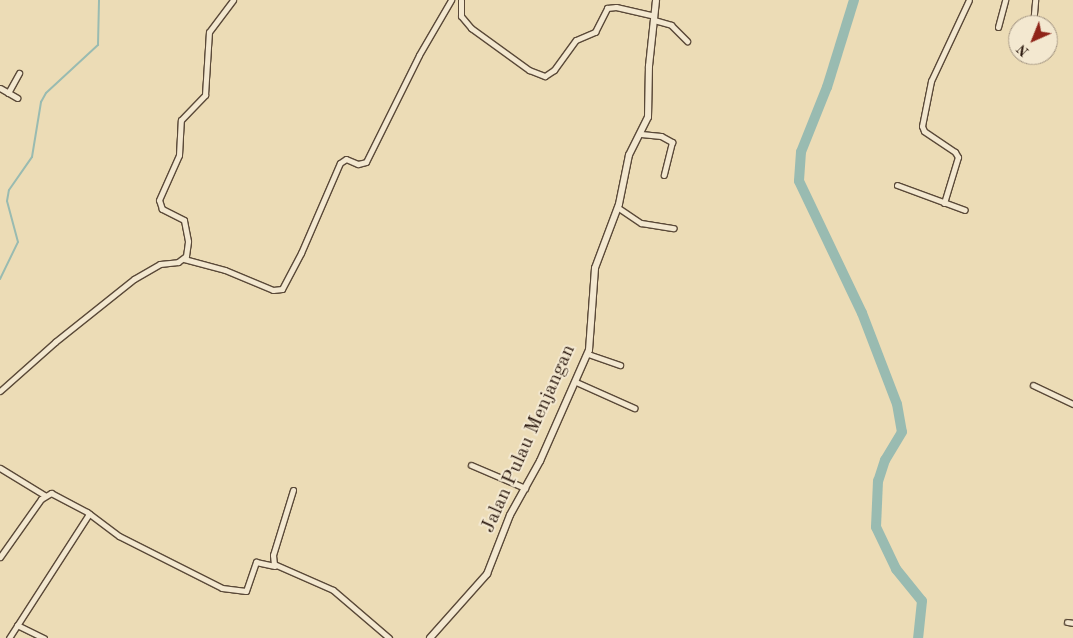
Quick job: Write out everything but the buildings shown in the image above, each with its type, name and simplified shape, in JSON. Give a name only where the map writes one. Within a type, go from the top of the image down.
[{"type":"street","points":[[184,259],[187,251],[187,228],[180,217],[162,209],[159,200],[179,155],[181,120],[204,95],[208,32],[233,0]]},
{"type":"street","points":[[0,391],[55,342],[134,279],[160,264],[184,259],[225,270],[273,290],[282,288],[301,253],[340,163],[346,159],[363,164],[368,159],[419,55],[451,0]]},
{"type":"street","points":[[462,0],[461,16],[465,23],[529,70],[545,76],[554,70],[576,40],[595,32],[607,8],[616,7],[671,25],[687,41]]},
{"type":"street","name":"Jalan Pulau Menjangan","points":[[430,638],[487,574],[510,515],[526,488],[588,354],[595,268],[618,207],[626,162],[648,118],[656,0]]},
{"type":"street","points":[[944,203],[958,158],[955,152],[924,131],[922,126],[931,81],[969,0]]},
{"type":"street","points":[[998,27],[1006,0]]},
{"type":"street","points":[[1034,15],[1035,0]]},
{"type":"street","points":[[8,93],[19,73]]},
{"type":"street","points":[[0,88],[17,98]]},
{"type":"street","points":[[641,134],[660,136],[672,142],[664,175]]},
{"type":"street","points":[[897,185],[965,210]]},
{"type":"street","points":[[618,207],[641,223],[674,228]]},
{"type":"street","points":[[588,354],[620,365]]},
{"type":"street","points":[[576,382],[634,408]]},
{"type":"street","points":[[1033,385],[1073,404]]},
{"type":"street","points":[[471,466],[526,488]]},
{"type":"street","points":[[0,468],[44,495]]},
{"type":"street","points":[[275,566],[273,555],[293,490]]},
{"type":"street","points":[[0,557],[44,495],[51,493],[89,514],[119,536],[222,588],[246,591],[256,562],[275,566],[333,590],[389,638]]},
{"type":"street","points":[[9,638],[89,514]]},
{"type":"street","points":[[17,625],[44,638]]},
{"type":"waterway","points":[[0,279],[18,242],[7,201],[9,190],[32,157],[41,102],[46,93],[98,45],[99,0]]},
{"type":"waterway","points":[[854,0],[827,87],[801,152],[799,181],[862,313],[897,404],[902,432],[885,460],[878,481],[876,527],[896,569],[922,601],[918,638]]}]
